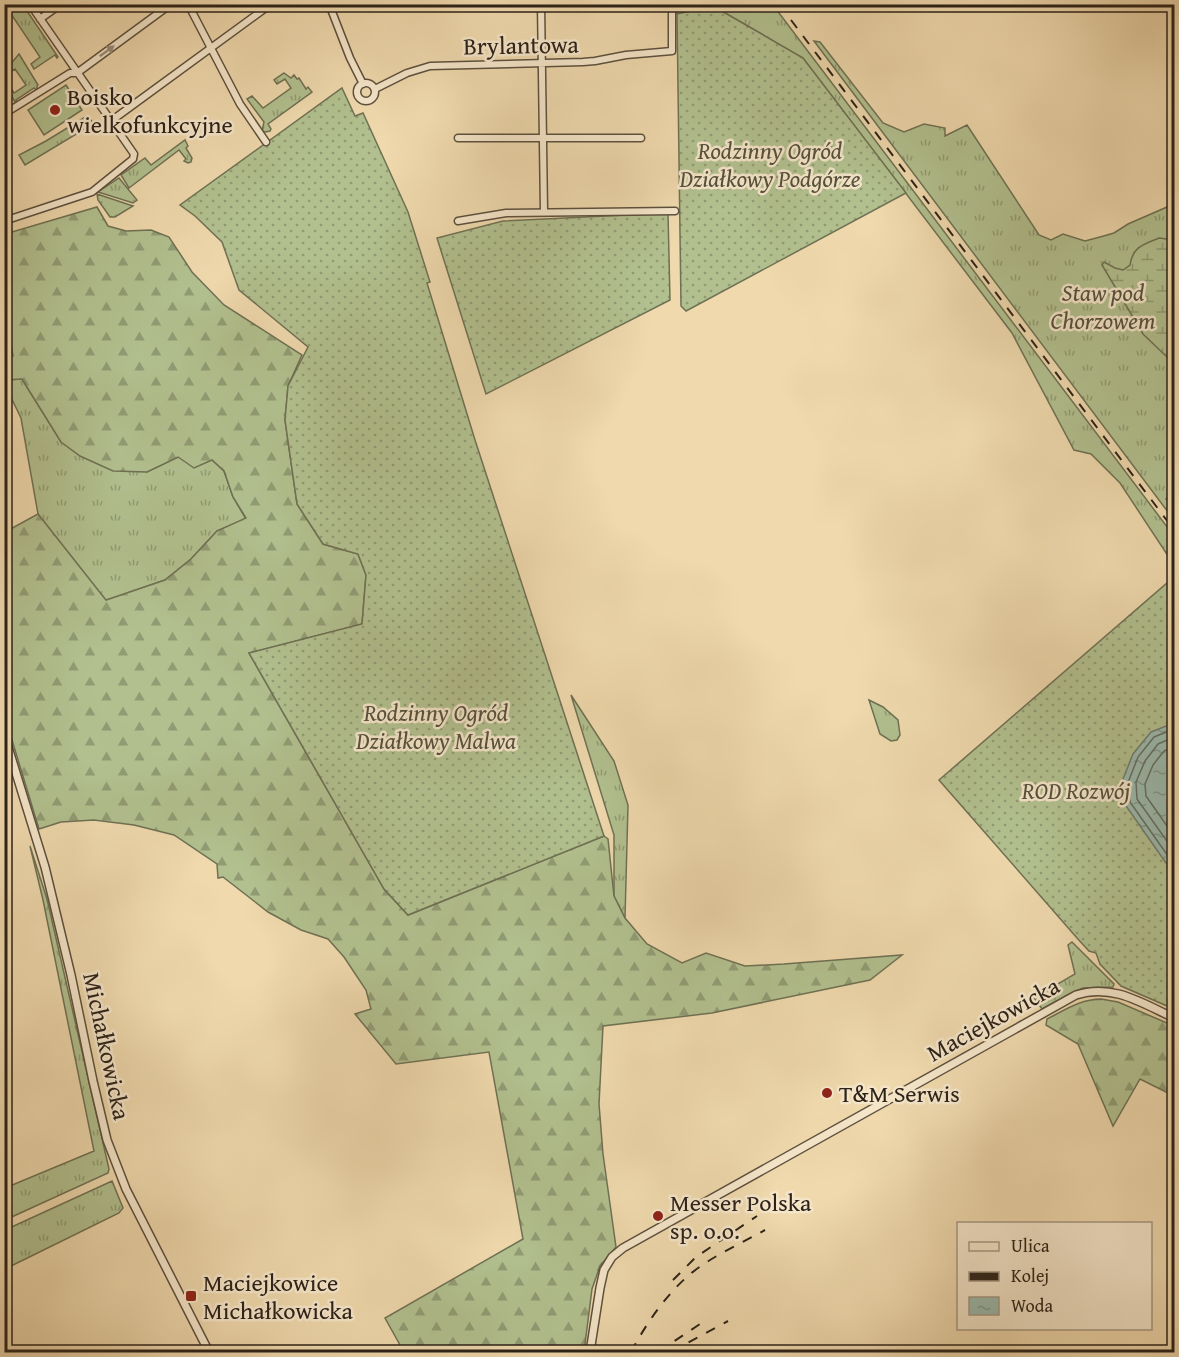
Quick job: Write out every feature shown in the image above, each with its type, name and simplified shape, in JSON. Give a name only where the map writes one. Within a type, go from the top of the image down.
[{"type":"street","points":[[4,221],[92,192],[133,159],[134,154],[30,4]]},
{"type":"street","points":[[40,19],[61,4]]},
{"type":"street","points":[[4,114],[70,73],[77,73],[171,4]]},
{"type":"street","points":[[188,4],[240,104],[266,142]]},
{"type":"street","points":[[111,121],[271,4]]},
{"type":"street","points":[[329,4],[363,84]]},
{"type":"street","points":[[541,4],[544,212]]},
{"type":"street","name":"Brylantowa","points":[[375,89],[407,73],[430,66],[595,61],[626,55],[672,51],[672,4]]},
{"type":"street","points":[[363,84],[370,84],[375,89],[373,98],[366,101],[358,96],[357,92],[363,84]]},
{"type":"street","points":[[458,138],[641,138]]},
{"type":"street","points":[[458,221],[506,213],[675,211]]},
{"type":"street","name":"Michałkowicka","points":[[4,734],[45,867],[107,1140],[126,1189],[209,1353]]},
{"type":"street","name":"Maciejkowicka","points":[[590,1353],[604,1270],[612,1257],[623,1248],[1076,995],[1093,991],[1113,992],[1174,1018]]},
{"type":"green space","points":[[5,5],[23,5],[57,58],[55,55],[34,69],[31,64],[40,57]]},
{"type":"green space","points":[[677,5],[773,5],[1174,536],[1174,565],[1120,483],[1091,454],[1074,450],[1012,333],[803,58],[713,6],[677,14]]},
{"type":"green space","name":"Rodzinny Ogród Działkowy Podgórze","points":[[713,6],[803,58],[906,193],[686,311],[681,306],[677,14]]},
{"type":"green space","name":"Staw pod Chorzowem","points":[[814,41],[820,42],[883,123],[904,132],[924,124],[945,128],[945,136],[967,125],[1039,235],[1051,240],[1063,234],[1085,241],[1114,233],[1128,224],[1174,204],[1174,492],[1166,499],[1174,511],[1174,520]]},
{"type":"green space","points":[[19,54],[38,85],[37,91],[34,88],[15,102],[6,87],[9,85],[14,93],[26,85],[15,69],[5,75],[4,72]]},
{"type":"green space","points":[[284,73],[291,78],[294,75],[297,79],[299,78],[306,89],[308,87],[312,92],[268,124],[270,131],[262,131],[264,122],[247,99],[252,96],[263,108],[291,88],[285,79],[277,84],[274,80]]},
{"type":"green space","name":"Boisko wielkofunkcyjne","points":[[66,85],[82,110],[44,135],[28,110]]},
{"type":"green space","name":"Rodzinny Ogród Działkowy Malwa","points":[[342,88],[355,116],[363,113],[408,212],[475,440],[604,836],[408,915],[384,889],[249,653],[362,624],[366,575],[358,554],[323,544],[297,504],[285,420],[288,386],[308,347],[239,290],[222,242],[180,205]]},
{"type":"green space","points":[[85,117],[93,124],[25,165],[19,155]]},
{"type":"green space","points":[[185,140],[188,146],[186,148],[192,158],[191,162],[184,161],[186,159],[179,150],[129,188],[121,175],[145,158],[151,165]]},
{"type":"green space","points":[[119,178],[137,200],[133,203],[98,192]]},
{"type":"green space","points":[[97,194],[133,206],[115,217],[110,217],[98,200]]},
{"type":"green space","points":[[97,207],[108,226],[126,231],[151,230],[169,237],[192,272],[224,305],[302,355],[288,386],[285,420],[297,504],[323,544],[358,554],[366,575],[362,624],[249,653],[384,889],[408,915],[604,836],[608,839],[614,896],[625,918],[647,944],[682,963],[706,953],[745,966],[902,955],[870,980],[712,1013],[603,1026],[599,1104],[603,1154],[616,1247],[600,1266],[592,1289],[584,1352],[404,1352],[385,1318],[523,1239],[489,1052],[396,1064],[355,1014],[371,1009],[366,990],[344,957],[328,939],[301,930],[268,912],[223,877],[218,878],[217,864],[174,835],[134,825],[94,820],[61,822],[39,829],[5,717],[5,532],[38,514],[106,600],[165,580],[191,559],[217,531],[246,518],[233,497],[224,471],[212,460],[194,468],[178,457],[147,472],[113,471],[80,456],[61,442],[22,379],[5,380],[5,360],[13,356],[9,331],[5,322],[5,234]]},
{"type":"green space","name":"Rodzinny Ogród Działkowy Podgórze","points":[[668,213],[670,300],[486,394],[437,238],[503,221]]},
{"type":"green space","points":[[1159,238],[1174,240],[1174,362],[1143,334],[1102,265],[1104,262],[1123,270],[1130,265],[1136,250]]},
{"type":"green space","points":[[22,379],[61,442],[147,472],[178,457],[212,460],[224,471],[233,497],[246,519],[217,531],[191,559],[165,580],[105,601],[38,514],[21,418],[4,380]]},
{"type":"green space","name":"ROD Rozwój","points":[[1174,577],[1174,1009],[1121,986],[1100,964],[1096,953],[1089,951],[1077,938],[939,780]]},
{"type":"green space","points":[[571,695],[614,761],[628,805],[625,918],[614,896],[614,835]]},
{"type":"green space","points":[[869,700],[883,707],[898,720],[900,735],[897,740],[891,741],[880,734]]},
{"type":"green space","points":[[30,846],[47,899],[109,1169],[108,1173],[5,1220],[5,1188],[94,1151]]},
{"type":"green space","points":[[1072,942],[1114,984],[1113,987],[1083,988],[1042,1009],[1034,998],[1075,974],[1068,945]]},
{"type":"green space","points":[[1101,999],[1118,1002],[1174,1026],[1174,1096],[1140,1079],[1113,1126],[1078,1044],[1046,1025],[1047,1019],[1073,1006]]},
{"type":"green space","points":[[112,1181],[123,1208],[119,1213],[5,1269],[5,1230]]},
{"type":"water","points":[[1174,723],[1174,864],[1166,863],[1124,803],[1123,779],[1133,754],[1151,732]]},
{"type":"railway","points":[[779,4],[1174,530]]},
{"type":"railway","points":[[673,1280],[696,1257],[757,1216]]},
{"type":"railway","points":[[631,1352],[657,1311],[689,1275],[717,1256],[765,1230]]},
{"type":"railway","points":[[671,1352],[728,1321]]},
{"type":"railway","points":[[658,1352],[700,1324]]},
{"type":"place","name":"Boisko wielkofunkcyjne","points":[[55,110]]},
{"type":"place","name":"T&M Serwis","points":[[827,1093]]},
{"type":"place","name":"Messer Polska sp. o.o.","points":[[658,1216]]},
{"type":"place","name":"Maciejkowice Michałkowicka","points":[[191,1296]]}]
